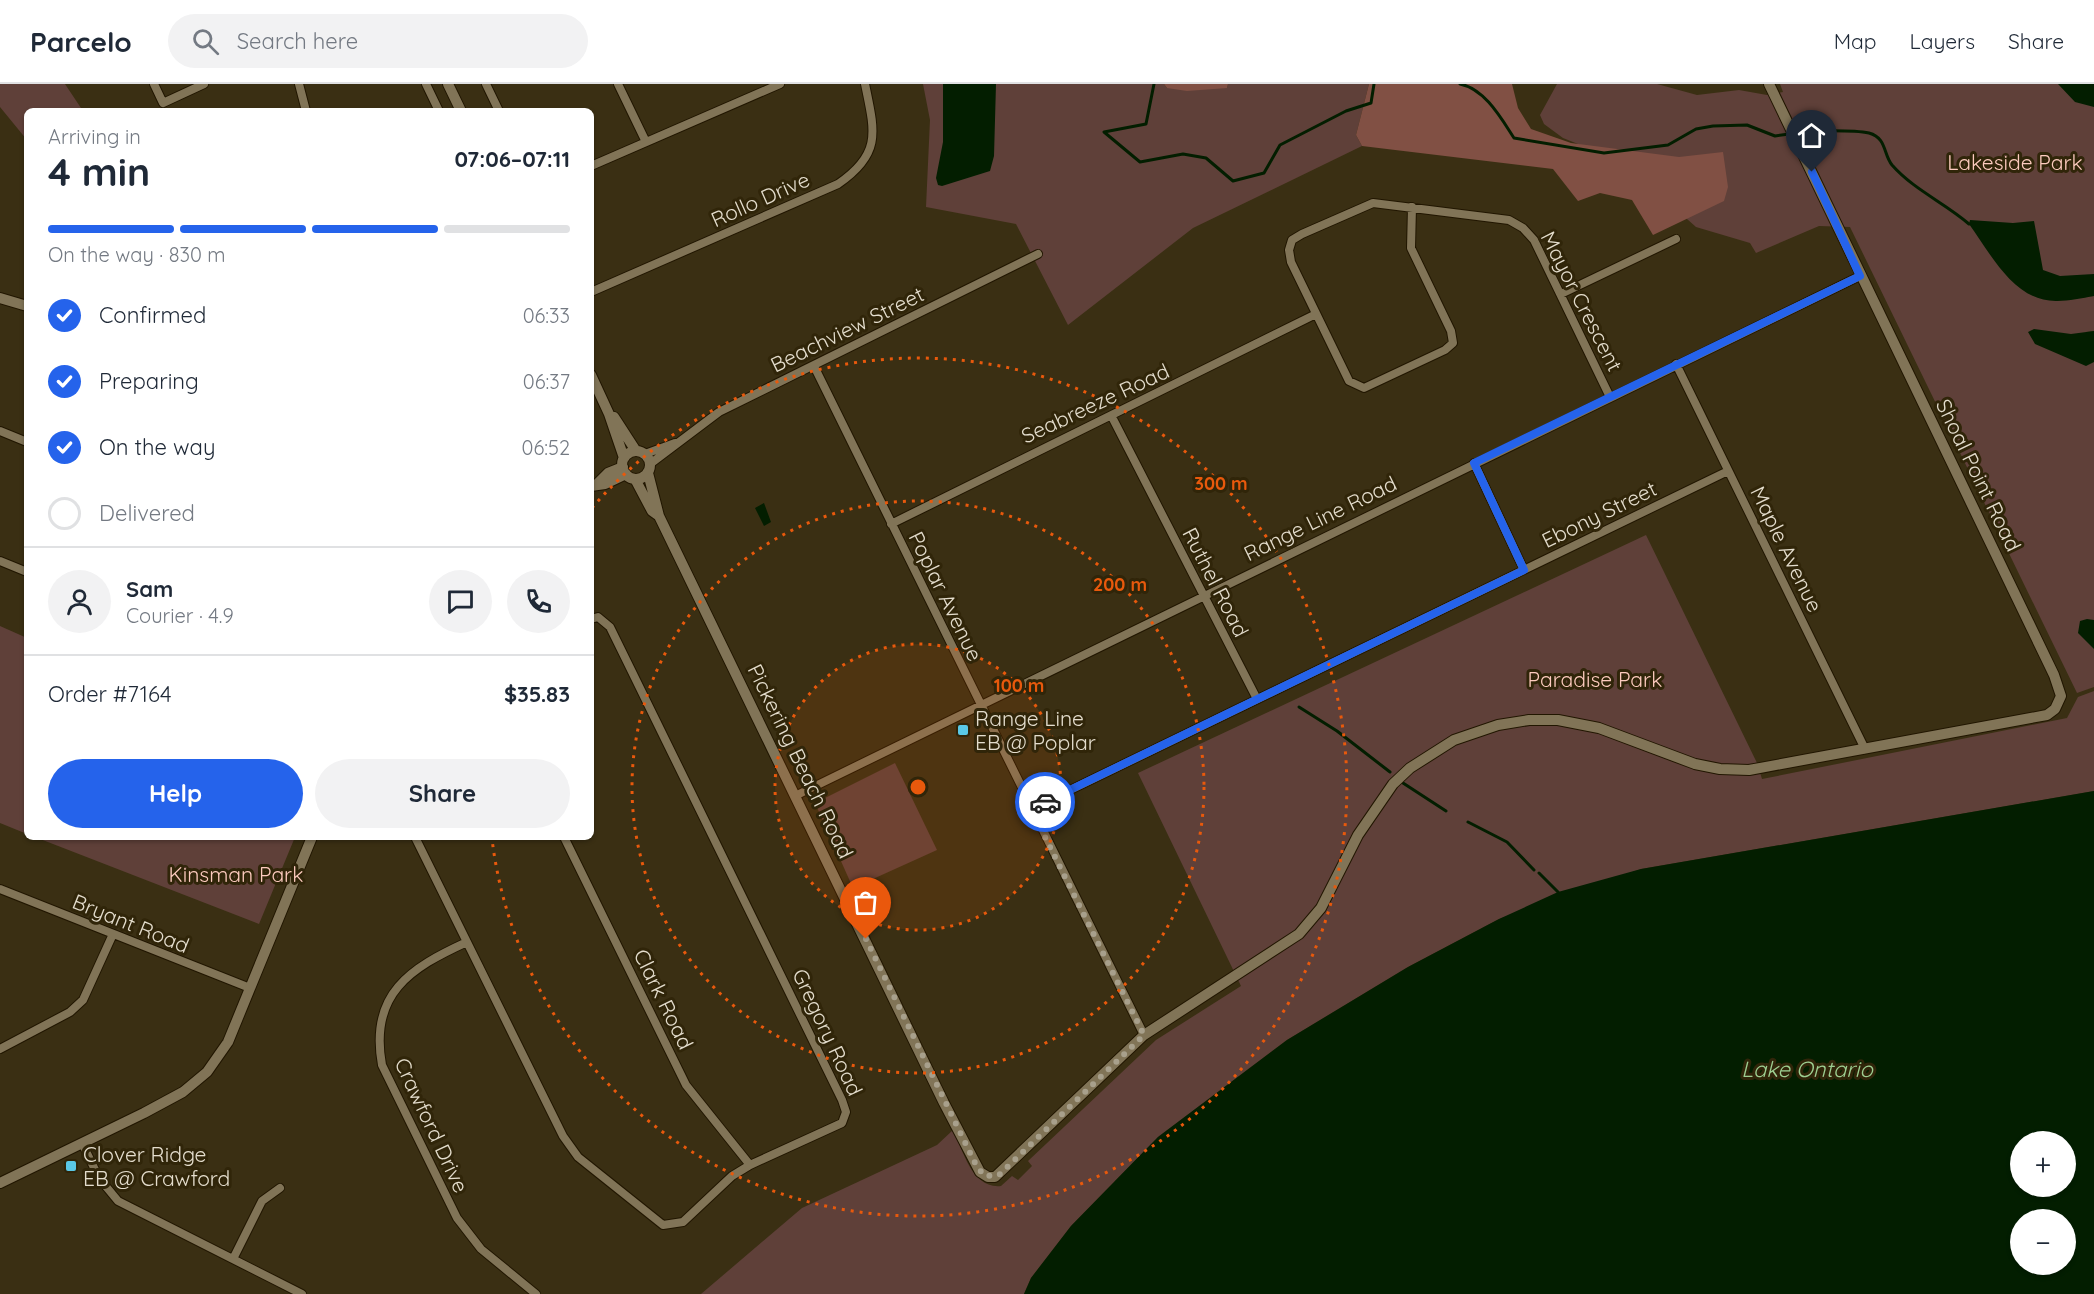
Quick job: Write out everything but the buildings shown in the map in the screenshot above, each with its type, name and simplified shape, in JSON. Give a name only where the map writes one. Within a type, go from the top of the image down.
[{"type":"street","points":[[154,84],[163,103],[204,84]]},
{"type":"street","points":[[299,84],[305,108]]},
{"type":"street","points":[[426,84],[438,108]]},
{"type":"street","points":[[448,84],[460,108]]},
{"type":"street","points":[[486,84],[498,108]]},
{"type":"street","points":[[618,84],[646,142]]},
{"type":"street","points":[[594,165],[780,84]]},
{"type":"street","name":"Rollo Drive","points":[[594,291],[838,184],[856,172],[867,160],[871,146],[871,115],[865,84]]},
{"type":"street","name":"Shoal Point Road","points":[[1769,84],[2031,626],[2061,696],[2055,709],[2048,715],[1865,749]]},
{"type":"street","name":"Mayor Crescent","points":[[1412,207],[1409,227],[1411,248],[1451,331],[1453,343],[1445,350],[1364,387],[1349,381],[1291,262],[1289,250],[1292,240],[1373,202],[1412,207],[1509,220],[1516,224],[1534,240],[1610,397]]},
{"type":"street","points":[[1561,294],[1676,239]]},
{"type":"street","name":"Beachview Street","points":[[645,461],[719,412],[1038,254]]},
{"type":"street","name":"Range Line Road","points":[[796,795],[1860,276]]},
{"type":"street","points":[[0,298],[24,305]]},
{"type":"street","name":"Seabreeze Road","points":[[891,524],[1023,457],[1112,417],[1316,314]]},
{"type":"street","name":"Maple Avenue","points":[[1676,364],[1865,749]]},
{"type":"street","name":"Poplar Avenue","points":[[814,366],[1144,1035]]},
{"type":"street","name":"Pickering Beach Road","points":[[594,382],[609,414],[627,470],[652,512],[659,516]]},
{"type":"street","name":"Pickering Beach Road","points":[[609,414],[615,418],[645,461],[659,516],[977,1167],[985,1176],[992,1178],[999,1175],[1144,1035]]},
{"type":"street","name":"Ruthel Road","points":[[1112,417],[1257,699]]},
{"type":"street","points":[[0,431],[24,441]]},
{"type":"street","points":[[594,485],[608,473],[627,470],[645,461]]},
{"type":"street","points":[[627,470],[645,461]]},
{"type":"street","points":[[1474,463],[1524,570]]},
{"type":"street","name":"Ebony Street","points":[[1031,809],[1728,471]]},
{"type":"street","points":[[0,561],[24,571]]},
{"type":"street","name":"Gregory Road","points":[[416,840],[568,1143],[578,1157],[663,1225],[683,1222],[732,1176],[750,1165],[842,1123],[846,1112],[610,627],[598,617],[594,618]]},
{"type":"street","points":[[1144,1035],[1299,934],[1325,902],[1358,835],[1393,784],[1431,753],[1466,734],[1514,722],[1558,720],[1599,728],[1681,760],[1734,770],[1771,768],[1865,749]]},
{"type":"street","points":[[0,1184],[183,1092],[207,1072],[228,1042],[311,840]]},
{"type":"street","name":"Clark Road","points":[[565,840],[687,1085],[750,1165]]},
{"type":"street","name":"Bryant Road","points":[[0,889],[250,988]]},
{"type":"street","points":[[0,1049],[70,1012],[83,1000],[113,934]]},
{"type":"street","name":"Crawford Drive","points":[[467,942],[431,958],[409,974],[392,995],[383,1015],[379,1038],[382,1065],[457,1218],[481,1249],[536,1294]]},
{"type":"street","points":[[82,1143],[99,1178],[118,1201],[302,1294]]},
{"type":"street","points":[[233,1259],[262,1201],[280,1188]]},
{"type":"green space","points":[[0,84],[65,84],[81,108],[24,108],[24,136],[0,107]]},
{"type":"green space","points":[[923,84],[1164,84],[1167,88],[1227,88],[1228,84],[1369,84],[1356,135],[1362,146],[1193,228],[1068,325],[1016,224],[926,207],[930,120]]},
{"type":"green space","name":"Lakeside Park","points":[[1557,84],[1657,84],[1697,95],[1739,90],[1767,95],[1783,92],[1780,84],[2094,84],[2094,279],[2055,301],[2094,296],[2094,331],[2086,332],[2094,334],[2094,687],[2077,693],[1850,227],[1819,226],[1756,253],[1750,243],[1696,227],[1623,162],[1563,138],[1544,124],[1540,115]]},
{"type":"green space","name":"Paradise Park","points":[[1646,535],[1757,763],[1762,779],[2067,718],[2078,697],[2094,691],[2094,791],[1641,869],[1499,919],[1408,967],[1287,1040],[1158,1137],[1071,1226],[1031,1278],[1024,1294],[701,1294],[802,1208],[937,1145],[953,1130],[970,1167],[983,1182],[1001,1186],[1012,1176],[1018,1180],[1032,1166],[1028,1161],[1156,1040],[1241,986],[1138,773]]},
{"type":"green space","points":[[0,626],[24,637],[24,833],[0,823]]},
{"type":"green space","points":[[895,763],[937,850],[853,888],[815,803]]},
{"type":"green space","name":"Kinsman Park","points":[[43,840],[294,840],[259,924]]},
{"type":"shaded area","points":[[1164,84],[1228,84],[1227,88],[1187,91],[1167,88]]},
{"type":"shaded area","points":[[1369,84],[1512,84],[1518,108],[1531,129],[1571,143],[1679,157],[1723,152],[1728,187],[1724,201],[1653,235],[1632,200],[1600,193],[1578,201],[1553,169],[1362,146],[1356,135]]},
{"type":"water","points":[[943,84],[996,84],[994,156],[990,171],[942,186],[938,185],[936,178],[943,142]]},
{"type":"water","points":[[2058,84],[2094,84],[2094,107],[2075,102]]},
{"type":"water","points":[[1970,220],[2013,223],[2034,221],[2043,270],[2060,276],[2094,274],[2094,296],[2057,301],[2028,294],[2016,285],[1995,262],[1969,224]]},
{"type":"water","points":[[2034,329],[2071,334],[2094,331],[2094,362],[2086,366],[2035,344],[2028,332]]},
{"type":"water","points":[[764,503],[771,522],[764,526],[755,508]]},
{"type":"water","points":[[2094,620],[2094,649],[2078,633],[2080,621]]},
{"type":"water","name":"Lake Ontario","points":[[2094,791],[2094,1294],[1024,1294],[1031,1278],[1071,1226],[1158,1137],[1287,1040],[1408,967],[1499,919],[1558,892],[1641,869]]},
{"type":"waterway","points":[[1154,84],[1146,124],[1104,132],[1140,162],[1183,154],[1206,158],[1233,181],[1264,173],[1280,145],[1346,111],[1371,103],[1374,84]]},
{"type":"waterway","points":[[1460,84],[1485,98],[1514,138],[1604,153],[1668,145],[1696,129],[1713,126],[1747,125],[1775,136],[1789,134]]},
{"type":"waterway","points":[[1795,133],[1843,131],[1875,135],[1882,142],[1889,161],[1901,174],[1969,224]]},
{"type":"waterway","points":[[1299,707],[1337,731],[1390,772]]},
{"type":"waterway","points":[[1403,783],[1446,811]]},
{"type":"waterway","points":[[1468,822],[1507,842],[1534,870]]},
{"type":"waterway","points":[[1539,873],[1558,892]]},
{"type":"way so far","points":[[866,939],[980,1173],[992,1178],[999,1175],[1144,1035],[1031,809],[1045,802]]},
{"type":"place","name":"Range Line EB @ Poplar","points":[[963,730]]},
{"type":"place","name":"Clover Ridge EB @ Crawford","points":[[71,1166]]},
{"type":"route","points":[[1045,802],[1524,570],[1474,463],[1860,276],[1812,172]]}]
